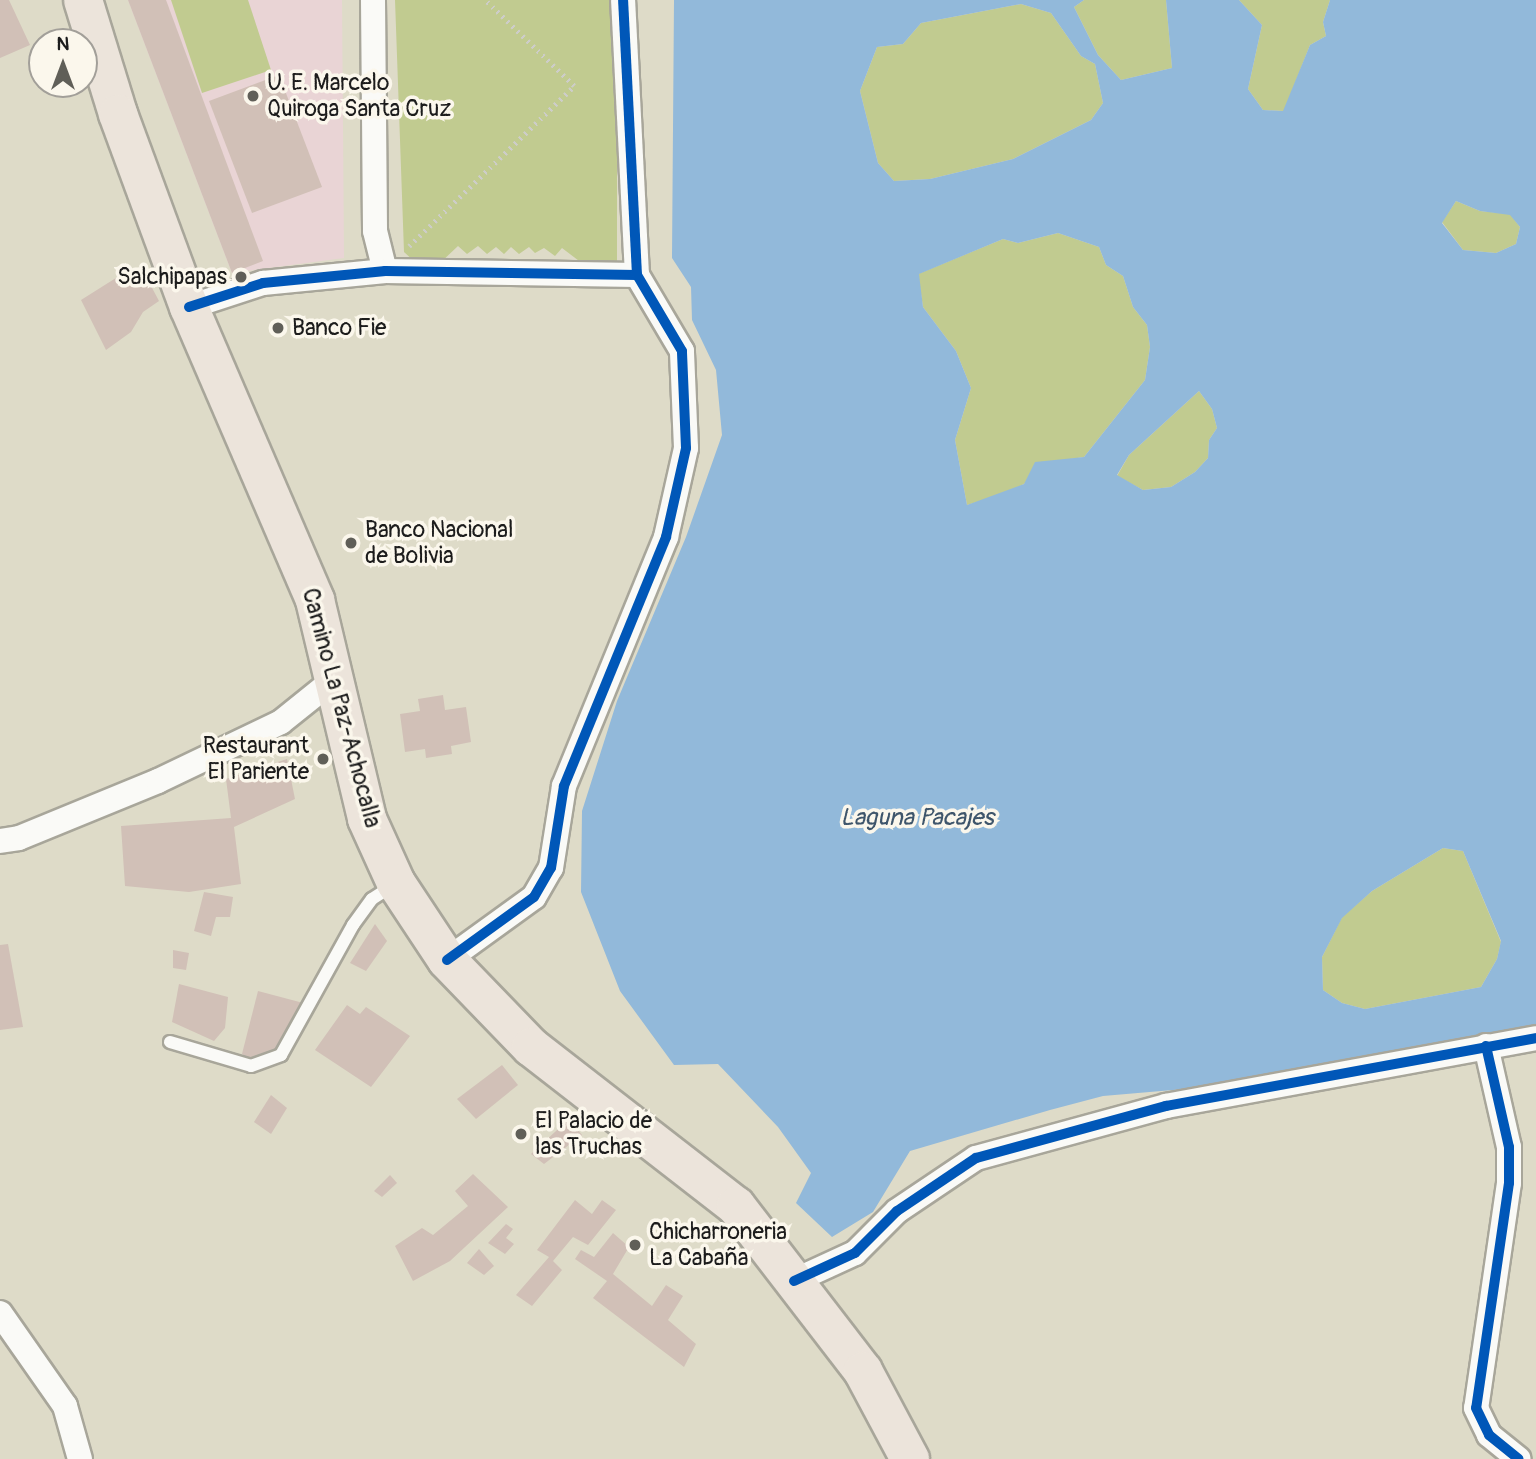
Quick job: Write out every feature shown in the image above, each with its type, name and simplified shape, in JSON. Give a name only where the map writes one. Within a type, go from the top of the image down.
[{"type":"main road","name":"Camino La Paz-Achocalla","points":[[83,0],[118,114],[188,307],[315,600],[336,678],[367,819],[397,883],[447,960],[531,1047],[736,1206],[863,1371],[909,1459]]},
{"type":"street","points":[[373,0],[374,230],[385,271]]},
{"type":"street","points":[[447,960],[534,897],[551,868],[564,786],[666,537],[686,448],[682,351],[637,275],[623,0]]},
{"type":"street","points":[[188,307],[263,283],[385,271],[637,275]]},
{"type":"street","points":[[0,841],[19,838],[158,781],[281,722],[336,678]]},
{"type":"street","points":[[794,1281],[855,1253],[897,1211],[976,1158],[1166,1105],[1345,1076],[1406,1059],[1536,1038]]},
{"type":"street","points":[[1486,1046],[1509,1147],[1509,1184],[1476,1408],[1489,1435],[1519,1459]]},
{"type":"street","points":[[0,1313],[65,1406],[80,1459]]},
{"type":"lane","points":[[170,1042],[240,1065],[261,1065],[281,1055],[353,925],[372,899],[397,883]]},
{"type":"path","points":[[404,252],[574,86],[485,0]]},
{"type":"shaded area","name":"U. E. Marcelo Quiroga Santa Cruz","points":[[128,0],[342,0],[344,258],[232,273]]},
{"type":"green space","points":[[171,0],[248,0],[271,70],[202,93]]},
{"type":"green space","points":[[395,0],[617,0],[617,266],[587,267],[562,248],[555,256],[544,248],[535,253],[529,247],[519,254],[511,247],[504,254],[496,247],[487,254],[478,246],[467,254],[458,246],[439,264],[415,262],[404,252]]},
{"type":"green space","points":[[1084,0],[1166,0],[1172,68],[1121,80],[1098,55],[1074,7]]},
{"type":"green space","points":[[1239,0],[1330,0],[1323,22],[1326,36],[1310,45],[1284,111],[1263,110],[1248,89],[1262,25]]},
{"type":"green space","points":[[1021,4],[1051,13],[1081,56],[1095,64],[1103,103],[1091,120],[1013,159],[930,179],[894,181],[878,163],[860,91],[877,47],[903,44],[921,23]]},
{"type":"green space","points":[[1456,201],[1480,211],[1510,214],[1520,227],[1516,244],[1496,253],[1463,250],[1442,222]]},
{"type":"green space","points":[[1058,233],[1099,247],[1106,265],[1123,276],[1133,307],[1147,325],[1150,347],[1145,380],[1084,457],[1064,460],[1010,492],[967,505],[955,440],[971,388],[956,351],[923,307],[918,274],[1003,239],[1018,243]]},
{"type":"green space","points":[[1199,391],[1212,409],[1217,428],[1209,440],[1208,458],[1195,472],[1171,487],[1143,490],[1117,476],[1129,455]]},
{"type":"green space","points":[[1443,848],[1463,851],[1501,942],[1497,959],[1481,987],[1365,1009],[1342,1003],[1323,990],[1322,957],[1342,917],[1372,891]]},
{"type":"water","name":"Laguna Pacajes","points":[[674,0],[1084,0],[1074,7],[1098,55],[1121,80],[1172,68],[1166,0],[1239,0],[1262,25],[1248,89],[1263,110],[1283,111],[1310,45],[1326,36],[1323,22],[1330,0],[1536,0],[1536,1034],[1309,1066],[1279,1081],[1103,1096],[1050,1110],[910,1151],[873,1212],[832,1237],[796,1203],[811,1173],[778,1127],[718,1064],[674,1065],[620,991],[581,892],[582,811],[617,701],[686,537],[722,435],[716,370],[692,320],[691,287],[672,258]],"holes":[[[1021,4],[1051,13],[1081,56],[1095,64],[1103,103],[1091,120],[1013,159],[930,179],[894,181],[878,163],[860,91],[877,47],[903,44],[921,23]],[[1456,201],[1480,211],[1510,215],[1520,227],[1516,244],[1496,253],[1463,250],[1442,223]],[[1058,233],[1099,247],[1106,265],[1123,276],[1133,307],[1147,325],[1150,347],[1145,380],[1084,457],[1035,462],[1024,484],[967,505],[955,440],[971,388],[956,351],[923,307],[919,274],[1003,239],[1018,243]],[[1199,391],[1212,409],[1217,428],[1209,440],[1208,458],[1195,472],[1171,487],[1143,490],[1117,475],[1129,455]],[[1443,848],[1463,851],[1501,941],[1497,959],[1481,987],[1365,1009],[1342,1003],[1323,990],[1322,957],[1342,918],[1372,891]]]},
{"type":"building","points":[[0,0],[9,0],[28,46],[0,58]]},
{"type":"building","points":[[128,0],[166,0],[263,261],[232,273]]},
{"type":"building","points":[[279,75],[322,187],[252,213],[209,101]]},
{"type":"building","points":[[141,267],[159,301],[143,312],[131,332],[106,350],[81,300],[127,271],[131,275]]},
{"type":"building","points":[[443,695],[445,710],[466,707],[471,742],[451,746],[452,754],[426,758],[425,749],[405,752],[400,714],[420,711],[418,699]]},
{"type":"building","points":[[287,759],[295,799],[234,827],[241,884],[189,892],[125,886],[121,826],[231,818],[226,779]]},
{"type":"building","points":[[204,892],[233,897],[230,917],[216,917],[211,936],[194,931]]},
{"type":"building","points":[[375,924],[387,941],[366,971],[350,963]]},
{"type":"building","points":[[8,944],[23,1027],[0,1030],[0,945]]},
{"type":"building","points":[[173,950],[189,953],[186,970],[173,968]]},
{"type":"building","points":[[179,984],[228,997],[225,1028],[214,1041],[172,1022]]},
{"type":"building","points":[[258,991],[307,1004],[285,1042],[270,1056],[253,1061],[242,1054]]},
{"type":"building","points":[[347,1005],[360,1014],[366,1007],[410,1036],[371,1087],[315,1050]]},
{"type":"building","points":[[502,1065],[518,1085],[476,1119],[457,1099]]},
{"type":"building","points":[[271,1095],[287,1108],[271,1134],[254,1122]]},
{"type":"building","points":[[569,1119],[582,1135],[544,1164],[531,1154]]},
{"type":"building","points":[[473,1174],[508,1207],[450,1261],[413,1281],[395,1246],[422,1228],[433,1235],[468,1206],[455,1191]]},
{"type":"building","points":[[390,1175],[397,1183],[382,1197],[374,1191]]},
{"type":"building","points":[[575,1200],[592,1214],[602,1200],[616,1210],[588,1245],[573,1237],[553,1261],[562,1270],[532,1306],[516,1295],[549,1257],[537,1250]]},
{"type":"building","points":[[506,1224],[513,1229],[506,1238],[514,1244],[505,1254],[488,1243]]},
{"type":"building","points":[[613,1233],[629,1247],[613,1274],[652,1306],[666,1285],[683,1296],[668,1320],[696,1344],[684,1367],[593,1298],[607,1281],[575,1259],[581,1250],[594,1257]]},
{"type":"building","points":[[479,1249],[494,1266],[484,1275],[467,1263]]},
{"type":"cycle path","points":[[447,960],[534,897],[551,868],[564,786],[666,537],[686,448],[682,351],[637,275],[623,0]]},
{"type":"cycle path","points":[[189,307],[263,283],[385,271],[637,275]]},
{"type":"cycle path","points":[[794,1281],[855,1253],[897,1211],[976,1158],[1166,1106],[1536,1038]]},
{"type":"cycle path","points":[[1486,1046],[1509,1147],[1509,1183],[1476,1408],[1489,1435],[1519,1459]]},
{"type":"place","name":"U. E. Marcelo Quiroga Santa Cruz","points":[[253,96]]},
{"type":"place","name":"Salchipapas","points":[[241,277]]},
{"type":"place","name":"Banco Fie","points":[[278,328]]},
{"type":"place","name":"Banco Nacional de Bolivia","points":[[351,543]]},
{"type":"place","name":"Restaurant El Pariente","points":[[323,759]]},
{"type":"place","name":"El Palacio de las Truchas","points":[[521,1134]]},
{"type":"place","name":"Chicharroneria La Cabaña","points":[[635,1245]]}]
